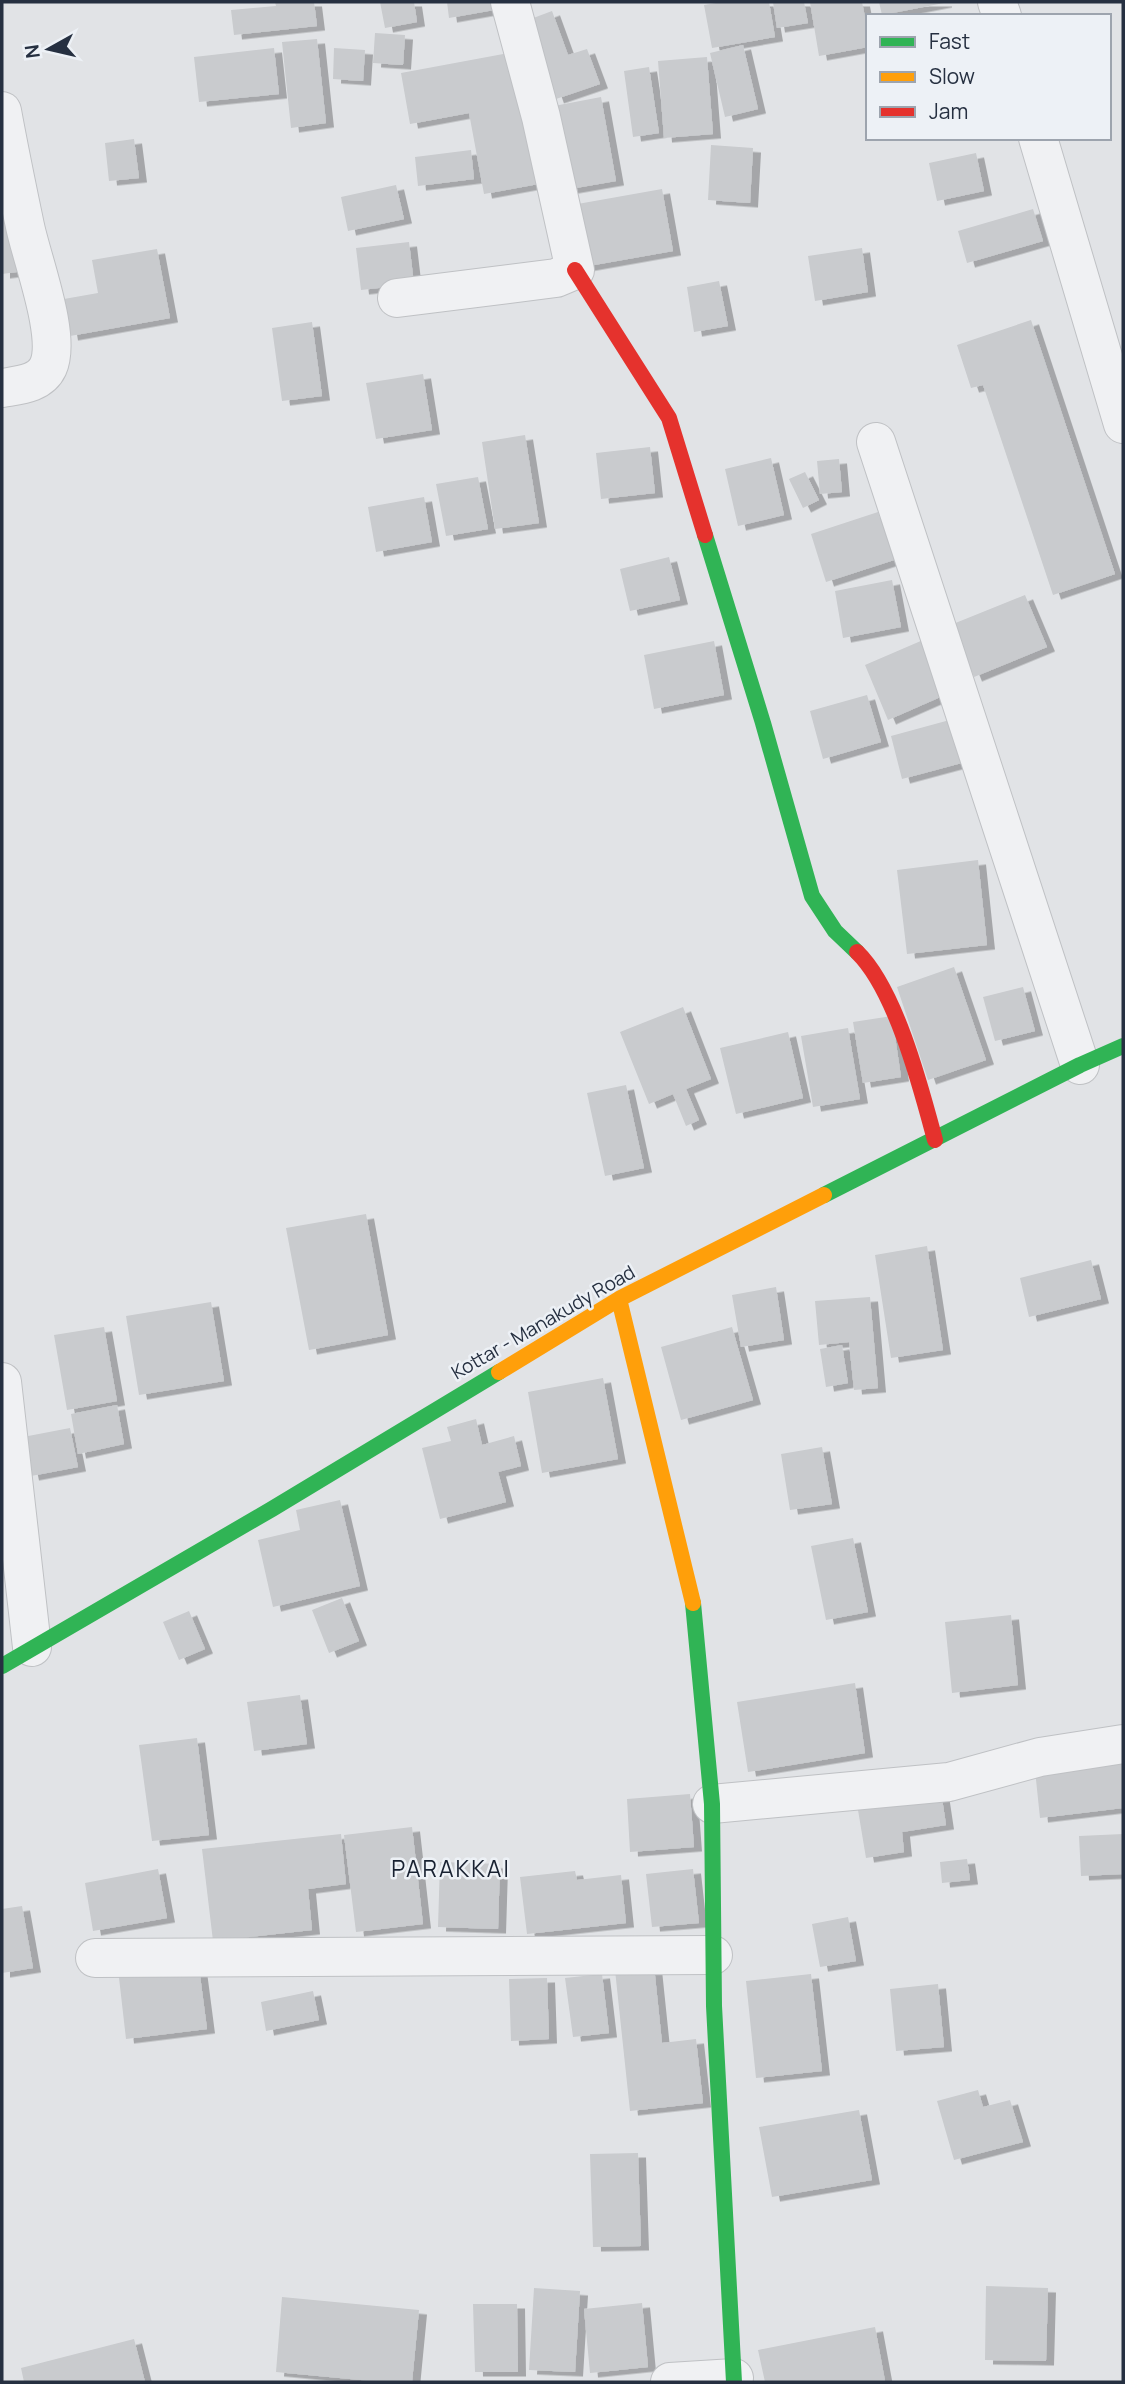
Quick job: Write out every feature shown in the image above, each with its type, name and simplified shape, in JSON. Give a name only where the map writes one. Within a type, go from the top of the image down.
[{"type":"street","points":[[510,2],[541,117],[575,270],[669,418],[763,723],[812,895],[835,931],[865,960],[884,991],[916,1070],[935,1140]]},
{"type":"street","points":[[2,111],[25,228],[50,325],[52,350],[49,365],[36,381],[2,388]]},
{"type":"street","points":[[1039,140],[1123,424]]},
{"type":"street","points":[[397,298],[521,284],[556,278],[575,270]]},
{"type":"street","points":[[876,442],[1080,1065]]},
{"type":"street","name":"Kottar - Manakudy Road","points":[[17,1656],[272,1509],[619,1299],[1080,1065],[1123,1046]]},
{"type":"street","points":[[619,1299],[691,1597],[712,1804],[713,2006],[734,2380],[670,2382]]},
{"type":"street","points":[[2,1381],[17,1656]]},
{"type":"street","points":[[712,1804],[949,1782],[1040,1757],[1123,1744]]},
{"type":"street","points":[[95,1958],[713,1955]]},
{"type":"building","points":[[275,2],[314,2],[317,26],[234,35],[231,10],[276,6]]},
{"type":"building","points":[[380,2],[414,2],[417,22],[385,28]]},
{"type":"building","points":[[447,2],[493,2],[494,10],[449,18]]},
{"type":"building","points":[[722,2],[769,2],[775,37],[712,48],[704,5]]},
{"type":"building","points":[[773,2],[804,2],[808,23],[777,28]]},
{"type":"building","points":[[810,2],[862,2],[866,23],[866,47],[819,56]]},
{"type":"building","points":[[879,2],[944,2],[887,14],[882,14]]},
{"type":"building","points":[[552,11],[568,55],[587,49],[600,84],[556,99],[528,20]]},
{"type":"building","points":[[375,33],[405,35],[403,65],[373,63]]},
{"type":"building","points":[[317,39],[326,123],[291,128],[282,42]]},
{"type":"building","points":[[743,45],[758,109],[725,117],[710,53]]},
{"type":"building","points":[[274,48],[279,94],[199,102],[194,57]]},
{"type":"building","points":[[334,48],[365,50],[363,81],[333,79]]},
{"type":"building","points":[[520,51],[544,183],[484,194],[469,113],[410,124],[401,73]]},
{"type":"building","points":[[707,57],[713,134],[664,138],[658,61]]},
{"type":"building","points":[[649,67],[659,133],[633,137],[624,71]]},
{"type":"building","points":[[601,97],[616,181],[570,189],[554,106]]},
{"type":"building","points":[[134,139],[139,178],[109,181],[105,143]]},
{"type":"building","points":[[711,145],[753,148],[750,203],[708,200]]},
{"type":"building","points":[[471,150],[474,179],[418,186],[415,157]]},
{"type":"building","points":[[976,153],[984,191],[937,201],[929,163]]},
{"type":"building","points":[[2,154],[24,271],[2,274]]},
{"type":"building","points":[[396,185],[404,219],[348,231],[341,197]]},
{"type":"building","points":[[662,189],[673,251],[583,267],[572,205]]},
{"type":"building","points":[[1033,209],[1043,241],[967,263],[958,231]]},
{"type":"building","points":[[409,242],[414,284],[361,290],[356,248]]},
{"type":"building","points":[[862,248],[868,292],[815,301],[808,256]]},
{"type":"building","points":[[157,249],[170,318],[70,336],[64,299],[98,293],[92,260]]},
{"type":"building","points":[[719,281],[728,326],[694,332],[687,287]]},
{"type":"building","points":[[1031,320],[1115,574],[1053,595],[983,385],[971,388],[957,345]]},
{"type":"building","points":[[312,322],[322,396],[282,401],[272,328]]},
{"type":"building","points":[[423,374],[432,430],[376,439],[366,383]]},
{"type":"building","points":[[525,435],[539,523],[495,529],[482,442]]},
{"type":"building","points":[[650,447],[655,493],[601,499],[596,453]]},
{"type":"building","points":[[771,458],[784,515],[738,526],[725,469]]},
{"type":"building","points":[[839,459],[842,492],[820,494],[817,461]]},
{"type":"building","points":[[805,472],[819,500],[803,508],[789,479]]},
{"type":"building","points":[[478,477],[488,529],[446,536],[436,484]]},
{"type":"building","points":[[424,497],[432,542],[376,552],[368,507]]},
{"type":"building","points":[[878,512],[894,560],[826,582],[811,534]]},
{"type":"building","points":[[669,557],[680,600],[630,611],[620,569]]},
{"type":"building","points":[[892,580],[901,627],[843,638],[835,591]]},
{"type":"building","points":[[1025,595],[1047,647],[974,677],[953,624]]},
{"type":"building","points":[[930,637],[954,691],[888,720],[865,665]]},
{"type":"building","points":[[714,641],[724,695],[654,709],[644,655]]},
{"type":"building","points":[[867,695],[881,742],[823,759],[810,711]]},
{"type":"building","points":[[957,718],[969,761],[902,779],[891,736]]},
{"type":"building","points":[[978,860],[987,945],[907,954],[897,870]]},
{"type":"building","points":[[954,967],[986,1060],[928,1080],[897,987]]},
{"type":"building","points":[[1023,987],[1035,1031],[995,1041],[983,997]]},
{"type":"building","points":[[683,1007],[711,1079],[686,1089],[699,1120],[686,1126],[673,1094],[649,1104],[620,1032]]},
{"type":"building","points":[[892,1016],[901,1077],[863,1083],[853,1022]]},
{"type":"building","points":[[848,1028],[860,1099],[813,1107],[801,1036]]},
{"type":"building","points":[[788,1032],[803,1098],[736,1114],[720,1048]]},
{"type":"building","points":[[626,1085],[644,1168],[605,1176],[587,1093]]},
{"type":"building","points":[[366,1214],[388,1335],[309,1350],[286,1228]]},
{"type":"building","points":[[927,1246],[943,1350],[891,1358],[875,1255]]},
{"type":"building","points":[[1091,1260],[1101,1299],[1029,1317],[1020,1278]]},
{"type":"building","points":[[776,1287],[784,1340],[741,1347],[732,1295]]},
{"type":"building","points":[[870,1297],[878,1388],[854,1390],[849,1342],[819,1345],[815,1301]]},
{"type":"building","points":[[211,1302],[224,1381],[139,1395],[126,1316]]},
{"type":"building","points":[[104,1327],[117,1401],[67,1410],[54,1335]]},
{"type":"building","points":[[732,1327],[753,1400],[681,1420],[661,1347]]},
{"type":"building","points":[[842,1345],[848,1383],[826,1387],[820,1349]]},
{"type":"building","points":[[603,1378],[618,1459],[542,1473],[528,1392]]},
{"type":"building","points":[[117,1405],[124,1444],[78,1454],[71,1414]]},
{"type":"building","points":[[476,1419],[482,1445],[514,1436],[521,1466],[498,1472],[506,1502],[440,1519],[422,1448],[451,1441],[447,1427]]},
{"type":"building","points":[[70,1428],[78,1467],[31,1476],[23,1437]]},
{"type":"building","points":[[822,1447],[832,1504],[790,1510],[781,1454]]},
{"type":"building","points":[[340,1500],[360,1586],[273,1607],[258,1540],[300,1530],[296,1510]]},
{"type":"building","points":[[853,1538],[868,1612],[826,1620],[811,1546]]},
{"type":"building","points":[[342,1598],[359,1641],[329,1653],[312,1610]]},
{"type":"building","points":[[189,1611],[205,1649],[179,1660],[163,1622]]},
{"type":"building","points":[[1011,1615],[1018,1685],[952,1693],[945,1622]]},
{"type":"building","points":[[855,1683],[865,1753],[748,1772],[737,1702]]},
{"type":"building","points":[[300,1695],[307,1744],[254,1751],[247,1702]]},
{"type":"building","points":[[197,1738],[209,1835],[152,1841],[139,1745]]},
{"type":"building","points":[[1123,1760],[1123,1808],[1040,1818],[1035,1770]]},
{"type":"building","points":[[940,1785],[946,1825],[902,1832],[904,1852],[866,1858],[856,1798]]},
{"type":"building","points":[[690,1794],[694,1847],[630,1852],[627,1799]]},
{"type":"building","points":[[412,1827],[423,1924],[356,1932],[344,1835]]},
{"type":"building","points":[[341,1834],[346,1884],[308,1889],[312,1930],[213,1941],[202,1849]]},
{"type":"building","points":[[1123,1834],[1123,1874],[1081,1876],[1079,1836]]},
{"type":"building","points":[[967,1859],[970,1880],[942,1883],[940,1862]]},
{"type":"building","points":[[440,1862],[500,1864],[498,1929],[438,1927]]},
{"type":"building","points":[[158,1869],[167,1918],[93,1931],[85,1883]]},
{"type":"building","points":[[693,1869],[699,1923],[652,1927],[646,1874]]},
{"type":"building","points":[[575,1871],[577,1880],[621,1875],[626,1923],[527,1934],[520,1877]]},
{"type":"building","points":[[22,1906],[33,1968],[2,1973],[2,1909]]},
{"type":"building","points":[[848,1917],[856,1961],[820,1967],[812,1924]]},
{"type":"building","points":[[198,1960],[207,2029],[126,2039],[118,1969]]},
{"type":"building","points":[[654,1966],[662,2043],[696,2039],[703,2103],[630,2111],[615,1970]]},
{"type":"building","points":[[602,1974],[609,2033],[573,2037],[565,1978]]},
{"type":"building","points":[[811,1974],[822,2071],[756,2078],[746,1981]]},
{"type":"building","points":[[547,1978],[549,2039],[511,2041],[509,1979]]},
{"type":"building","points":[[938,1984],[944,2047],[896,2051],[890,1989]]},
{"type":"building","points":[[313,1991],[319,2020],[266,2031],[261,2002]]},
{"type":"building","points":[[978,2090],[983,2107],[1010,2100],[1023,2142],[954,2160],[937,2101]]},
{"type":"building","points":[[859,2110],[872,2180],[772,2197],[759,2127]]},
{"type":"building","points":[[638,2153],[641,2246],[593,2247],[590,2154]]},
{"type":"building","points":[[986,2286],[1048,2288],[1046,2361],[985,2360]]},
{"type":"building","points":[[534,2288],[580,2291],[575,2372],[529,2370]]},
{"type":"building","points":[[282,2297],[419,2310],[412,2382],[382,2382],[276,2372]]},
{"type":"building","points":[[642,2303],[648,2367],[590,2373],[584,2309]]},
{"type":"building","points":[[473,2304],[517,2304],[518,2372],[475,2372]]},
{"type":"building","points":[[875,2327],[885,2381],[765,2382],[758,2350]]},
{"type":"building","points":[[134,2339],[145,2382],[24,2382],[21,2368]]},
{"type":"traffic: fast","points":[[705,535],[763,723],[812,896],[835,931],[857,952]]},
{"type":"traffic: fast","points":[[824,1195],[1080,1065],[1123,1046]]},
{"type":"traffic: fast","points":[[2,1666],[272,1509],[499,1372]]},
{"type":"traffic: fast","points":[[693,1603],[712,1804],[714,2006],[734,2382]]},
{"type":"traffic: slow","points":[[499,1372],[619,1299],[824,1195]]},
{"type":"traffic: slow","points":[[619,1299],[693,1603]]},
{"type":"traffic: jam","points":[[575,270],[669,418],[705,535]]},
{"type":"traffic: jam","points":[[857,952],[884,990],[895,1014],[935,1140]]},
{"type":"district","name":"PARAKKAI","points":[[451,1869]]}]
